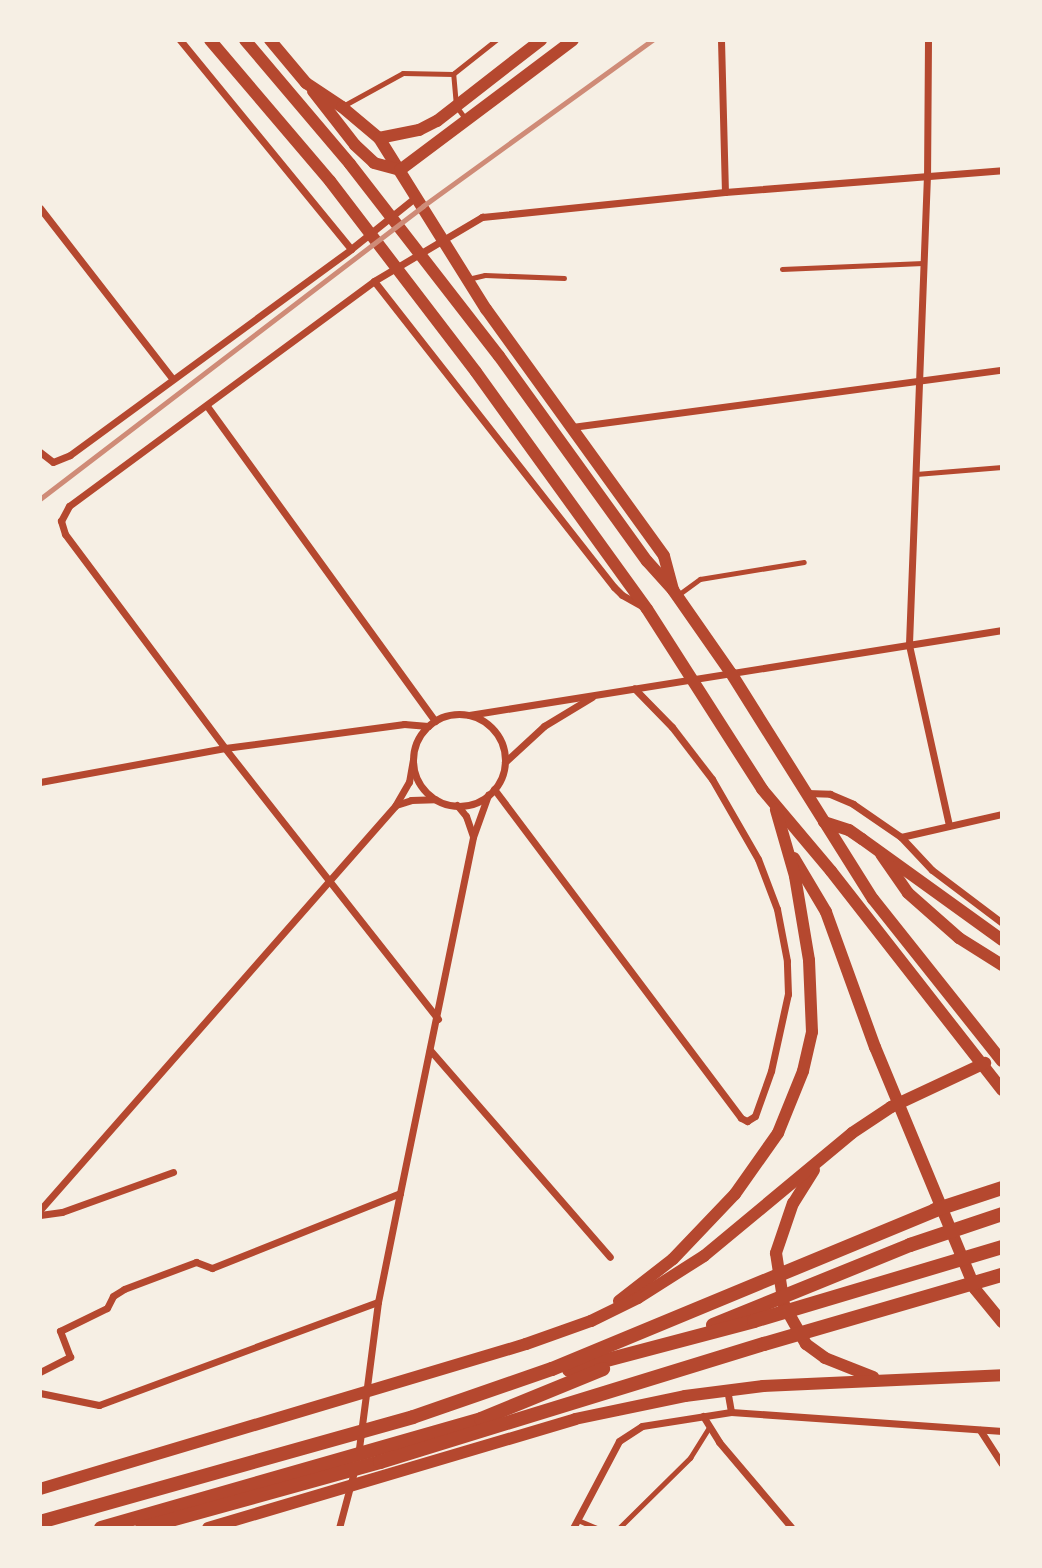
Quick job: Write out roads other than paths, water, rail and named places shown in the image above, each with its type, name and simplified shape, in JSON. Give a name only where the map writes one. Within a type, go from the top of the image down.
[{"type":"highway","points":[[40,1522],[413,1417],[552,1369],[936,1210],[1002,1188]]},
{"type":"highway","points":[[101,1528],[481,1419],[858,1266],[1002,1214]]},
{"type":"highway","points":[[40,1514],[372,1422],[754,1321],[1002,1247]]},
{"type":"highway","points":[[142,1528],[380,1462],[764,1344],[1002,1275]]},
{"type":"main road","points":[[210,40],[330,181],[476,372],[647,609],[774,803],[831,871],[1002,1090]]},
{"type":"main road","points":[[40,1489],[380,1388],[591,1321],[638,1298],[704,1256],[829,1152],[891,1107],[966,1070],[1002,1059],[873,899],[731,673],[676,593],[647,561],[499,356],[350,164],[245,40]]},
{"type":"main road","points":[[270,40],[355,145],[374,163],[400,170]]},
{"type":"main road","points":[[379,138],[419,130],[456,106],[541,40]]},
{"type":"main road","points":[[400,170],[573,40]]},
{"type":"main road","points":[[306,83],[342,107],[379,138],[486,309],[664,556],[676,593]]},
{"type":"main road","points":[[591,1321],[655,1273],[718,1215],[766,1153],[788,1112],[803,1071],[812,1032],[808,960],[788,849],[774,803]]},
{"type":"main road","points":[[823,822],[849,830],[881,854],[911,871],[1002,940]]},
{"type":"main road","points":[[788,849],[826,912],[875,1047],[975,1289],[1002,1322]]},
{"type":"main road","points":[[881,854],[908,893],[959,938],[1002,965]]},
{"type":"main road","points":[[829,1152],[803,1185],[781,1236],[776,1266],[784,1305],[806,1344],[825,1358],[887,1381]]},
{"type":"main road","points":[[208,1528],[575,1419],[727,1389],[1000,1376]]},
{"type":"street","points":[[180,40],[351,249]]},
{"type":"street","points":[[720,40],[725,192]]},
{"type":"street","points":[[928,40],[927,175],[909,645],[949,825]]},
{"type":"street","points":[[438,1019],[225,748],[65,534],[61,521],[69,506],[374,281],[442,238],[482,217],[725,192],[1002,170]]},
{"type":"street","points":[[40,452],[53,462],[71,455],[172,378],[351,249],[416,197]]},
{"type":"street","points":[[40,208],[172,378]]},
{"type":"street","points":[[374,281],[614,587],[622,595],[647,609]]},
{"type":"street","points":[[572,427],[1002,370]]},
{"type":"street","points":[[207,406],[431,724]]},
{"type":"street","points":[[40,782],[225,748],[404,724],[431,724],[451,715],[469,715],[1002,629]]},
{"type":"street","points":[[491,792],[741,1118],[747,1121],[754,1116],[763,1097],[779,1045],[788,994],[787,961],[777,909],[758,859],[712,779],[672,727],[634,688]]},
{"type":"street","points":[[339,1528],[359,1450],[378,1302],[438,1019],[473,837],[505,762],[544,726],[599,693]]},
{"type":"street","points":[[469,715],[482,720],[495,732],[502,744],[505,762]]},
{"type":"street","points":[[40,1213],[395,806],[409,782],[416,744],[431,724]]},
{"type":"street","points":[[413,760],[419,783],[435,799]]},
{"type":"street","points":[[395,806],[411,800],[435,799],[457,806],[476,802],[491,792]]},
{"type":"street","points":[[806,793],[830,794],[853,804],[901,837],[932,870],[1002,923]]},
{"type":"street","points":[[457,806],[466,816],[473,837]]},
{"type":"street","points":[[901,837],[1002,814]]},
{"type":"street","points":[[430,1050],[610,1257]]},
{"type":"street","points":[[40,1213],[62,1212],[173,1172]]},
{"type":"street","points":[[40,1372],[70,1357],[60,1331],[107,1308],[113,1296],[124,1289],[195,1262],[201,1261],[212,1268],[400,1193]]},
{"type":"street","points":[[40,1393],[99,1405],[378,1302]]},
{"type":"street","points":[[727,1389],[731,1412]]},
{"type":"street","points":[[576,1524],[620,1441],[642,1426],[731,1412],[1002,1431]]},
{"type":"street","points":[[703,1416],[709,1428],[792,1528]]},
{"type":"street","points":[[980,1430],[1002,1464]]},
{"type":"lane","points":[[342,107],[403,73],[453,74],[496,40]]},
{"type":"lane","points":[[453,74],[456,106],[467,121]]},
{"type":"lane","points":[[782,269],[924,263]]},
{"type":"lane","points":[[468,279],[485,275],[564,278]]},
{"type":"lane","points":[[916,474],[1002,467]]},
{"type":"lane","points":[[676,593],[700,579],[804,562]]},
{"type":"lane","points":[[619,1528],[690,1458],[709,1428]]},
{"type":"lane","points":[[576,1524],[597,1528]]},
{"type":"railway","points":[[40,499],[423,206],[652,40]]}]
